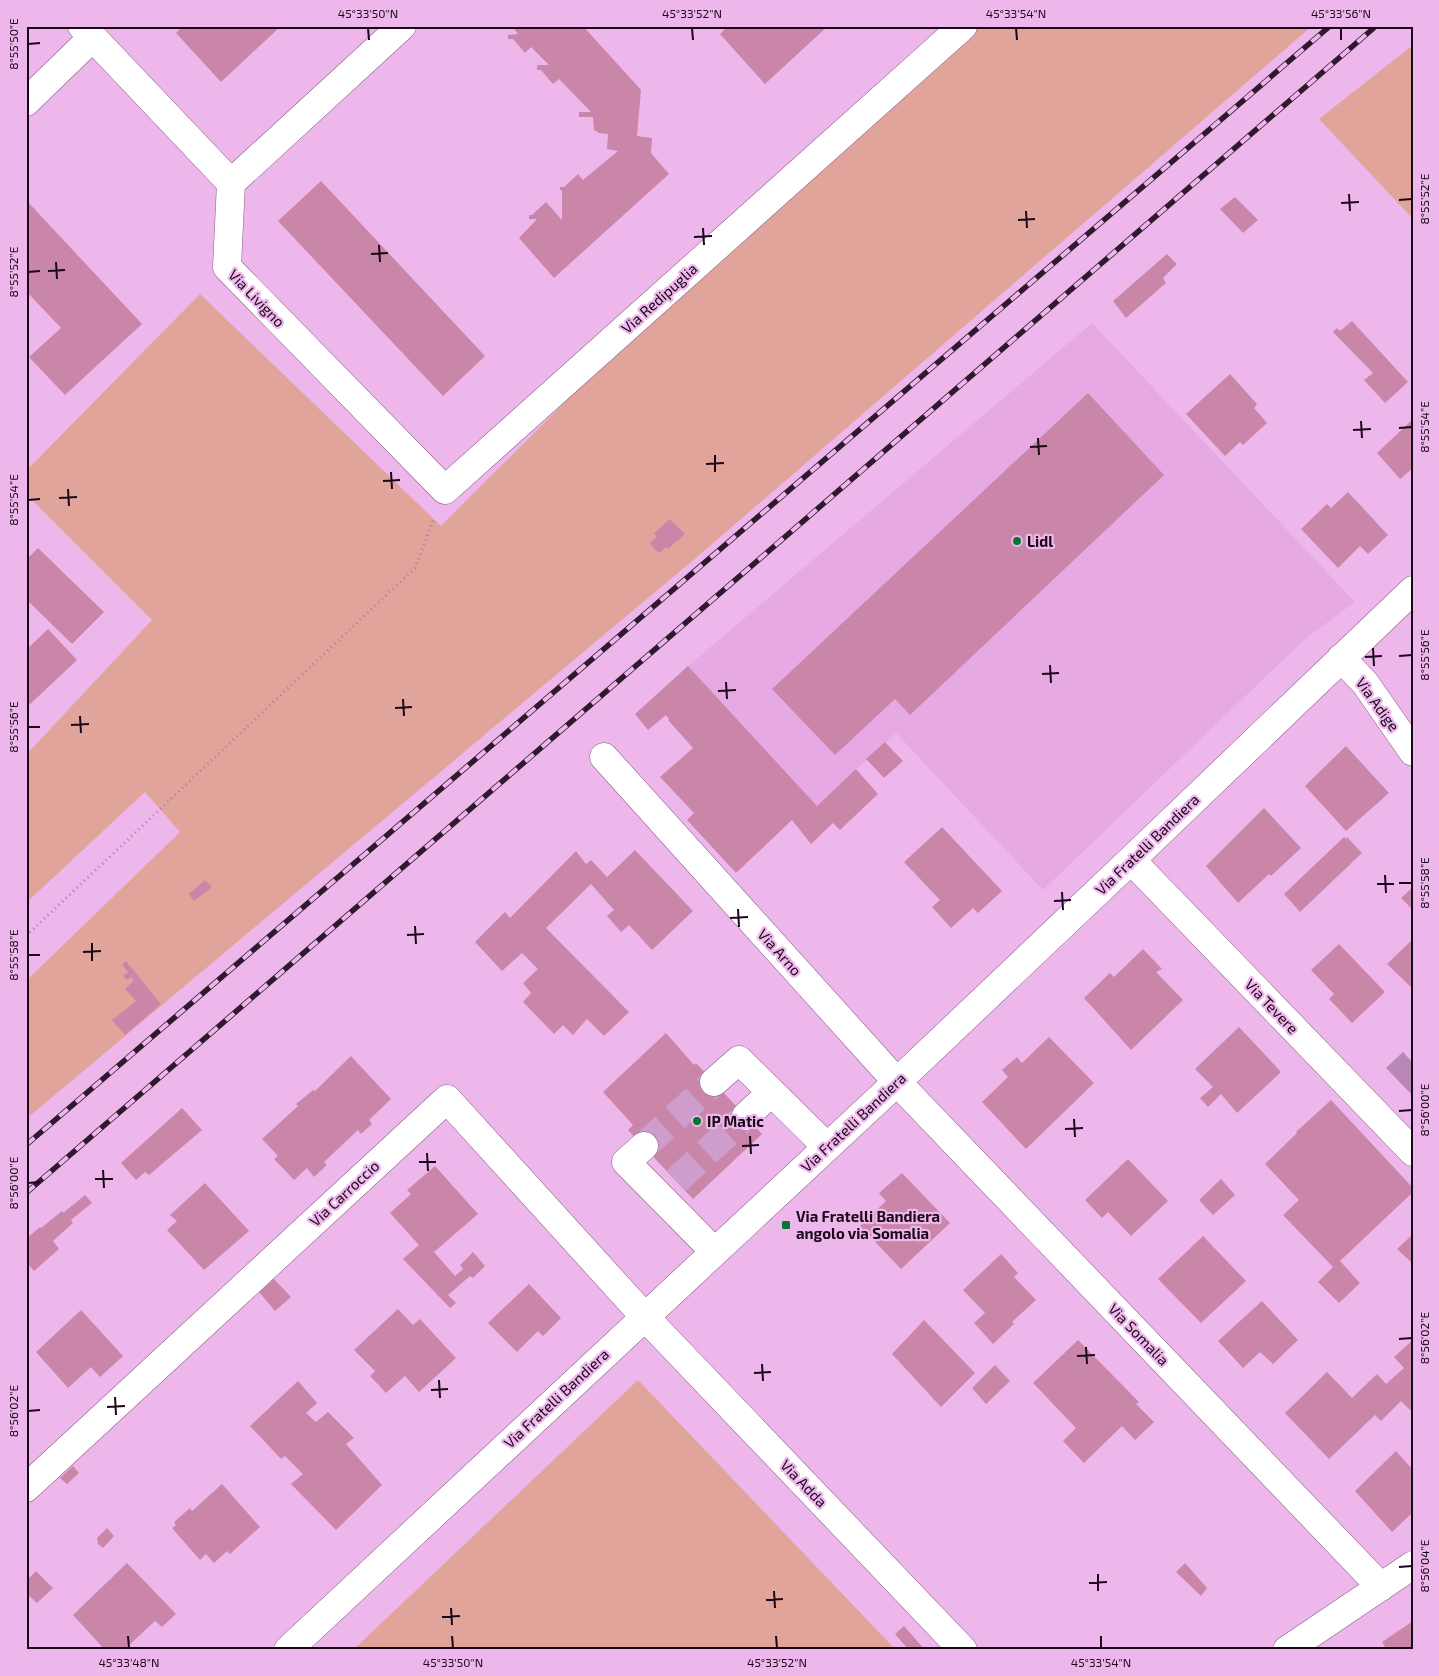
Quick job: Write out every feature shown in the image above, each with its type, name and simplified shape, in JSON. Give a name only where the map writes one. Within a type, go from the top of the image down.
[{"type":"street","points":[[26,102],[87,32],[231,183],[402,26]]},
{"type":"street","name":"Via Redipuglia","points":[[445,490],[963,26]]},
{"type":"street","name":"Via Livigno","points":[[231,183],[227,268],[445,490]]},
{"type":"street","name":"Via Fratelli Bandiera","points":[[288,1650],[826,1146],[897,1082],[1413,590]]},
{"type":"street","name":"Via Adige","points":[[1341,658],[1366,683],[1413,752]]},
{"type":"street","name":"Via Arno","points":[[604,756],[897,1082]]},
{"type":"street","name":"Via Tevere","points":[[1131,860],[1413,1152]]},
{"type":"street","points":[[714,1082],[739,1060],[826,1146]]},
{"type":"street","name":"Via Somalia","points":[[897,1082],[1381,1587]]},
{"type":"street","points":[[746,1116],[771,1093]]},
{"type":"street","name":"Via Carroccio","points":[[26,1488],[447,1098],[644,1316]]},
{"type":"street","points":[[644,1146],[626,1162],[668,1189],[714,1251]]},
{"type":"street","name":"Via Adda","points":[[644,1316],[963,1650]]},
{"type":"street","points":[[1287,1650],[1413,1565]]},
{"type":"path","points":[[26,936],[415,568],[445,490]]},
{"type":"shaded area","points":[[978,26],[1312,26],[697,557],[26,1119],[26,981],[180,832],[145,792],[26,903],[26,755],[152,620],[26,494],[26,471],[200,294],[441,526],[564,403],[557,394]]},
{"type":"shaded area","points":[[1413,45],[1413,219],[1319,119]]},
{"type":"shaded area","points":[[1092,323],[1355,602],[1305,639],[1043,890],[896,733],[817,806],[688,666]]},
{"type":"shaded area","points":[[1403,1052],[1413,1063],[1413,1096],[1386,1068]]},
{"type":"shaded area","points":[[638,1380],[896,1650],[353,1650]]},
{"type":"building","points":[[183,26],[281,26],[221,82],[176,33]]},
{"type":"building","points":[[512,26],[583,26],[641,90],[637,136],[652,138],[651,153],[669,174],[554,278],[519,238],[537,219],[529,219],[529,215],[532,215],[546,202],[562,220],[562,190],[560,190],[560,187],[564,187],[578,174],[583,180],[618,151],[607,149],[608,134],[599,133],[594,130],[593,117],[579,117],[579,112],[591,112],[559,79],[553,84],[541,70],[537,70],[537,65],[549,65],[531,47],[525,53],[513,39],[508,39],[508,35],[518,34]]},
{"type":"building","points":[[728,26],[828,26],[765,84],[720,34]]},
{"type":"building","points":[[321,181],[485,356],[443,396],[278,221]]},
{"type":"building","points":[[1235,197],[1258,220],[1243,233],[1220,209]]},
{"type":"building","points":[[26,200],[142,324],[65,395],[29,357],[61,328],[26,291]]},
{"type":"building","points":[[1167,254],[1177,264],[1163,278],[1166,283],[1126,318],[1113,301]]},
{"type":"building","points":[[1352,321],[1408,382],[1385,403],[1364,380],[1373,373],[1333,332],[1337,328],[1340,331]]},
{"type":"building","points":[[1230,374],[1257,404],[1254,408],[1267,423],[1243,445],[1240,442],[1225,456],[1186,414]]},
{"type":"building","points":[[1088,393],[1164,475],[910,715],[895,699],[835,755],[772,689]]},
{"type":"building","points":[[1413,419],[1413,468],[1400,479],[1377,453]]},
{"type":"building","points":[[1348,492],[1388,535],[1368,554],[1360,546],[1338,568],[1301,529],[1327,504],[1331,508]]},
{"type":"building","points":[[670,519],[685,534],[668,549],[666,547],[659,553],[649,543],[657,537],[654,533]]},
{"type":"building","points":[[38,548],[104,612],[72,644],[26,599],[26,560]]},
{"type":"building","points":[[48,629],[77,660],[26,708],[26,650]]},
{"type":"building","points":[[688,666],[817,806],[856,769],[878,794],[840,830],[833,823],[811,844],[792,820],[736,873],[687,820],[694,813],[660,777],[693,748],[668,720],[666,715],[648,730],[635,714]]},
{"type":"building","points":[[885,742],[903,761],[884,778],[866,759]]},
{"type":"building","points":[[1346,746],[1389,793],[1346,831],[1305,786]]},
{"type":"building","points":[[1264,808],[1301,848],[1238,903],[1206,866]]},
{"type":"building","points":[[942,827],[1002,891],[978,913],[973,908],[951,928],[932,907],[940,900],[904,862]]},
{"type":"building","points":[[1344,837],[1346,839],[1347,837],[1362,853],[1300,912],[1284,894]]},
{"type":"building","points":[[635,850],[693,911],[652,950],[629,925],[621,932],[607,916],[614,910],[591,884],[546,928],[629,1012],[604,1036],[587,1019],[573,1035],[563,1025],[554,1034],[523,1002],[531,993],[523,983],[538,969],[522,953],[502,971],[475,942],[505,912],[510,918],[576,851],[586,864],[591,860],[607,877]]},
{"type":"building","points":[[205,880],[212,887],[194,901],[189,894]]},
{"type":"building","points":[[1413,887],[1413,910],[1401,898]]},
{"type":"building","points":[[1411,941],[1413,943],[1413,989],[1387,964]]},
{"type":"building","points":[[1339,944],[1385,992],[1352,1023],[1329,999],[1334,994],[1311,970]]},
{"type":"building","points":[[1143,949],[1162,969],[1156,972],[1183,1000],[1131,1050],[1084,998],[1110,973],[1114,977]]},
{"type":"building","points":[[126,961],[161,1004],[125,1035],[112,1020],[136,1001],[125,989],[134,980],[131,977],[127,980],[123,976],[128,972],[122,965]]},
{"type":"building","points":[[1239,1027],[1281,1072],[1237,1113],[1221,1094],[1208,1107],[1200,1098],[1213,1087],[1195,1069]]},
{"type":"building","points":[[666,1033],[694,1065],[696,1063],[762,1134],[693,1199],[628,1130],[633,1125],[603,1092]]},
{"type":"building","points":[[1049,1037],[1094,1083],[1026,1149],[982,1102],[1008,1077],[1002,1070],[1017,1057],[1022,1063]]},
{"type":"building","points":[[351,1056],[391,1099],[369,1120],[372,1124],[361,1134],[358,1130],[324,1162],[327,1165],[314,1177],[307,1168],[294,1180],[274,1159],[278,1156],[262,1139],[298,1106],[296,1104],[313,1090],[315,1091]]},
{"type":"building","points":[[1331,1100],[1413,1188],[1413,1192],[1340,1261],[1360,1283],[1339,1303],[1318,1282],[1333,1267],[1283,1215],[1299,1200],[1265,1164]]},
{"type":"building","points":[[182,1108],[202,1130],[149,1175],[145,1172],[136,1180],[121,1163]]},
{"type":"building","points":[[1128,1159],[1168,1201],[1131,1236],[1108,1212],[1102,1218],[1085,1200]]},
{"type":"building","points":[[435,1166],[478,1214],[434,1252],[455,1276],[463,1269],[460,1265],[473,1252],[485,1266],[473,1278],[470,1276],[448,1295],[456,1303],[450,1308],[403,1259],[419,1245],[390,1213],[411,1194],[407,1190]]},
{"type":"building","points":[[902,1173],[950,1223],[901,1269],[860,1226],[886,1201],[879,1193]]},
{"type":"building","points":[[1221,1179],[1235,1195],[1213,1215],[1199,1200]]},
{"type":"building","points":[[205,1183],[249,1231],[204,1270],[167,1230],[177,1221],[170,1215]]},
{"type":"building","points":[[85,1195],[92,1203],[71,1220],[73,1223],[53,1241],[59,1249],[34,1271],[26,1262],[26,1239]]},
{"type":"building","points":[[1413,1234],[1413,1264],[1397,1249]]},
{"type":"building","points":[[1203,1236],[1246,1281],[1201,1323],[1158,1279]]},
{"type":"building","points":[[1001,1254],[1018,1273],[1014,1277],[1036,1300],[1012,1322],[1014,1324],[993,1344],[974,1323],[985,1313],[963,1290]]},
{"type":"building","points":[[274,1279],[291,1297],[275,1311],[259,1292]]},
{"type":"building","points":[[529,1284],[561,1318],[543,1336],[538,1331],[517,1352],[488,1323]]},
{"type":"building","points":[[1262,1301],[1298,1340],[1273,1364],[1260,1352],[1243,1368],[1218,1341]]},
{"type":"building","points":[[398,1309],[413,1325],[420,1319],[456,1358],[419,1392],[405,1376],[386,1393],[370,1376],[375,1371],[354,1350]]},
{"type":"building","points":[[81,1310],[123,1356],[100,1377],[91,1367],[68,1388],[36,1352]]},
{"type":"building","points":[[924,1320],[975,1373],[941,1407],[892,1354]]},
{"type":"building","points":[[1078,1340],[1139,1402],[1136,1404],[1154,1422],[1135,1440],[1122,1426],[1084,1463],[1063,1441],[1076,1428],[1033,1383]]},
{"type":"building","points":[[1413,1340],[1413,1407],[1410,1410],[1401,1401],[1381,1421],[1375,1415],[1329,1459],[1285,1413],[1327,1372],[1352,1398],[1377,1374],[1386,1384],[1404,1368],[1394,1357]]},
{"type":"building","points":[[995,1365],[1010,1381],[986,1404],[972,1388]]},
{"type":"building","points":[[298,1381],[317,1403],[306,1413],[316,1422],[328,1412],[354,1438],[346,1444],[382,1485],[336,1530],[291,1484],[303,1474],[285,1456],[281,1459],[250,1426]]},
{"type":"building","points":[[1396,1451],[1413,1470],[1413,1512],[1392,1532],[1355,1491]]},
{"type":"building","points":[[73,1466],[79,1473],[67,1484],[60,1478]]},
{"type":"building","points":[[222,1484],[260,1527],[230,1554],[227,1551],[214,1563],[206,1554],[200,1560],[172,1528],[176,1525],[174,1522],[190,1508],[192,1511]]},
{"type":"building","points":[[107,1528],[114,1536],[103,1548],[98,1544],[97,1538]]},
{"type":"building","points":[[127,1563],[176,1614],[162,1627],[155,1621],[126,1648],[128,1650],[105,1650],[73,1615]]},
{"type":"building","points":[[1185,1563],[1207,1588],[1201,1596],[1176,1572]]},
{"type":"building","points":[[36,1571],[53,1588],[37,1603],[26,1593],[26,1581]]},
{"type":"building","points":[[1413,1621],[1413,1650],[1387,1650],[1382,1642]]},
{"type":"building","points":[[904,1626],[925,1650],[909,1650],[895,1634]]},
{"type":"tunnel","points":[[644,1146],[714,1082]]},
{"type":"tunnel","points":[[676,1181],[746,1116]]},
{"type":"railway","points":[[26,1145],[1330,26]]},
{"type":"railway","points":[[26,1193],[1376,26]]},
{"type":"place","name":"Lidl","points":[[1017,541]]},
{"type":"place","name":"IP Matic","points":[[697,1121]]},
{"type":"place","name":"Via Fratelli Bandiera angolo via Somalia","points":[[786,1225]]}]
